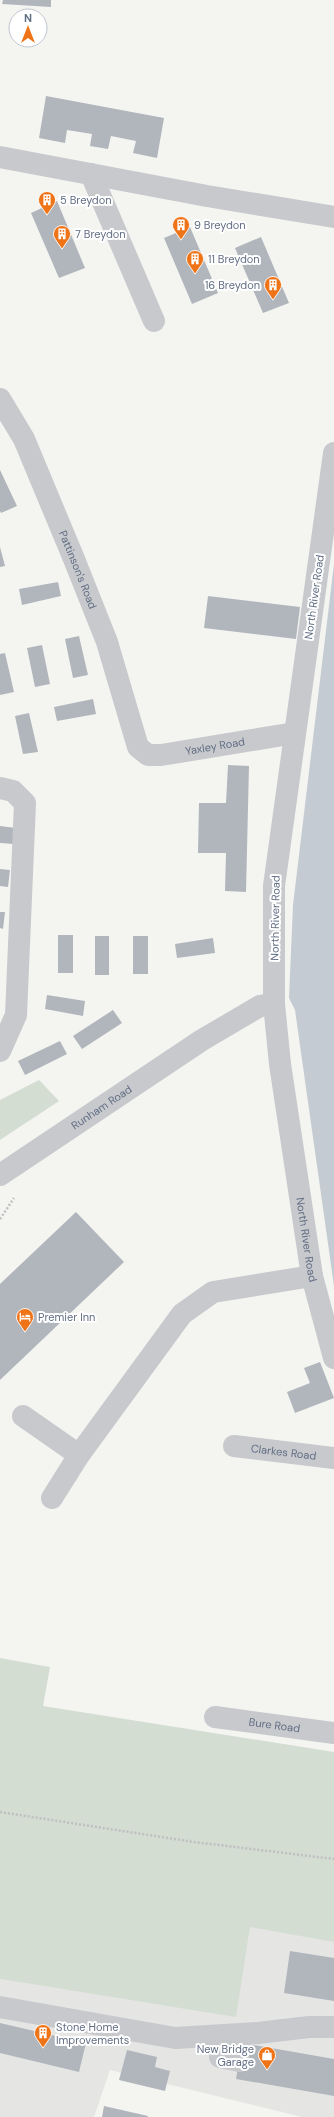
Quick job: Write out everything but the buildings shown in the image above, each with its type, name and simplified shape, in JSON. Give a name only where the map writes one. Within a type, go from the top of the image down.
[{"type":"street","points":[[0,157],[334,218]]},
{"type":"street","points":[[91,174],[154,321]]},
{"type":"street","name":"Pattinson's Road","points":[[0,399],[24,439],[83,580],[107,642],[138,747]]},
{"type":"street","name":"North River Road","points":[[334,454],[274,886],[274,1004],[280,1064],[312,1276],[334,1358]]},
{"type":"street","name":"Yaxley Road","points":[[138,747],[148,755],[161,755],[295,733]]},
{"type":"street","points":[[0,788],[13,791],[25,803],[16,1015],[0,1051]]},
{"type":"street","name":"Runham Road","points":[[0,1176],[202,1040],[260,1006],[274,1004]]},
{"type":"street","points":[[52,1498],[79,1455],[182,1314],[213,1292],[312,1276]]},
{"type":"street","points":[[23,1416],[79,1455]]},
{"type":"street","name":"Clarkes Road","points":[[234,1446],[334,1458]]},
{"type":"street","name":"Bure Road","points":[[215,1717],[334,1733]]},
{"type":"street","points":[[0,2007],[176,2038],[258,2033],[309,2027],[334,2027]]},
{"type":"path","points":[[0,1812],[194,1842],[334,1859]]},
{"type":"shaded area","points":[[334,564],[334,1286],[295,1010],[289,998],[293,905]]},
{"type":"shaded area","points":[[39,1080],[59,1101],[0,1140],[0,1100]]},
{"type":"shaded area","points":[[0,1658],[50,1667],[43,1706],[334,1752],[334,1942],[250,1927],[236,2017],[0,1979]]},
{"type":"shaded area","points":[[250,1926],[334,1941],[334,2117],[302,2117],[110,2070],[94,2117],[0,2117],[0,1979],[235,2016]]},
{"type":"place","name":"5 Breydon","points":[[47,215]]},
{"type":"place","name":"9 Breydon","points":[[181,240]]},
{"type":"place","name":"7 Breydon","points":[[62,249]]},
{"type":"place","name":"11 Breydon","points":[[195,274]]},
{"type":"place","name":"16 Breydon","points":[[273,300]]},
{"type":"place","name":"Premier Inn","points":[[25,1332]]},
{"type":"place","name":"Stone Home Improvements","points":[[43,2048]]},
{"type":"place","name":"New Bridge Garage","points":[[267,2070]]}]
